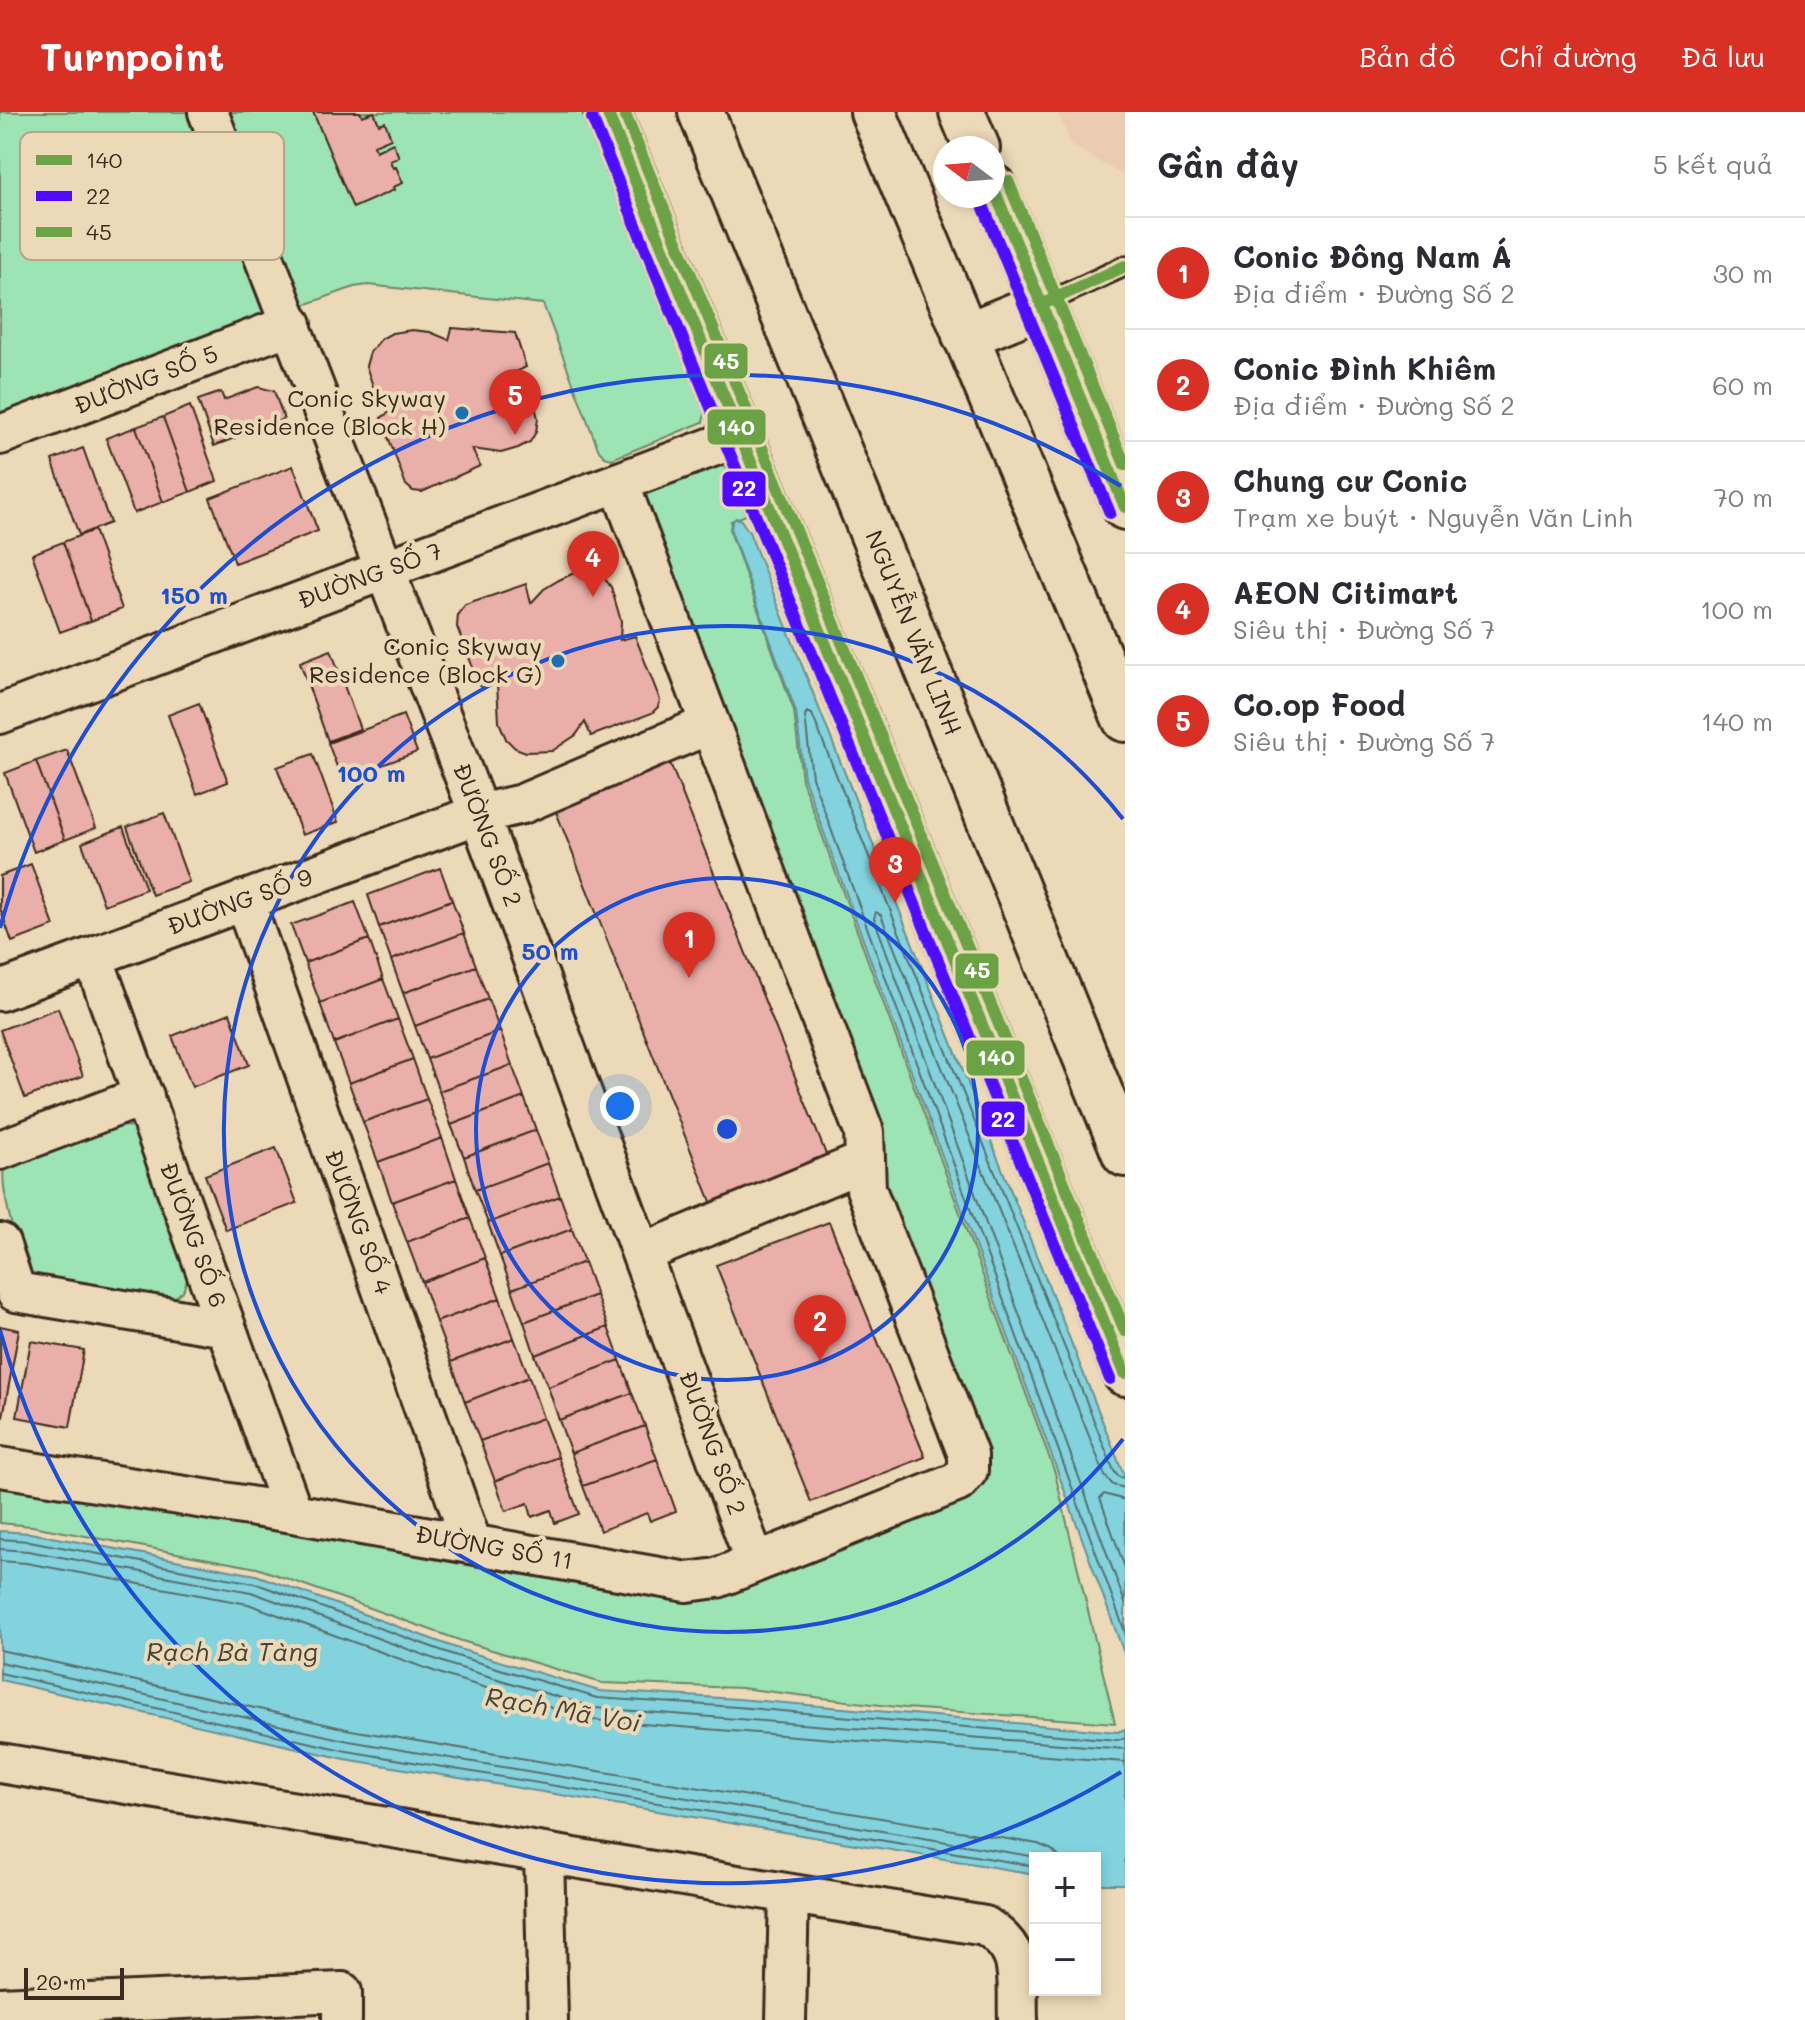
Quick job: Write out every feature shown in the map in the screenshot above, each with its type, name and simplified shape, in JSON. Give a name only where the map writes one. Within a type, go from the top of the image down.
[{"type":"main road","points":[[607,112],[1125,1373]]},
{"type":"main road","name":"NGUYỄN VĂN LINH","points":[[701,112],[1125,1154]]},
{"type":"main road","points":[[873,112],[1125,719]]},
{"type":"main road","points":[[962,112],[972,136]]},
{"type":"main road","points":[[1002,208],[1125,507]]},
{"type":"main road","points":[[965,336],[1041,305]]},
{"type":"street","name":"ĐƯỜNG SỐ 2","points":[[208,112],[216,132]]},
{"type":"street","name":"ĐƯỜNG SỐ 2","points":[[267,260],[479,814],[755,1562]]},
{"type":"street","name":"ĐƯỜNG SỐ 5","points":[[0,435],[292,324]]},
{"type":"street","name":"ĐƯỜNG SỐ 7","points":[[0,714],[739,437]]},
{"type":"street","points":[[619,483],[864,1132],[865,1161],[643,1253]]},
{"type":"street","name":"ĐƯỜNG SỐ 9","points":[[0,991],[479,814],[522,804],[710,724]]},
{"type":"street","name":"ĐƯỜNG SỐ 4","points":[[244,900],[472,1544]]},
{"type":"street","name":"ĐƯỜNG SỐ 6","points":[[93,957],[293,1513]]},
{"type":"street","points":[[0,1150],[144,1096]]},
{"type":"street","name":"ĐƯỜNG SỐ 11","points":[[0,1467],[293,1513],[687,1582],[717,1578],[958,1482],[968,1470],[968,1455],[866,1189],[865,1161]]},
{"type":"street","points":[[0,1243],[16,1292],[226,1327]]},
{"type":"street","points":[[0,1763],[985,1926],[1003,1938],[1015,1959],[1018,2020]]},
{"type":"street","points":[[544,1853],[548,2020]]},
{"type":"street","points":[[786,2020],[789,1894]]},
{"type":"street","points":[[0,2007],[342,1992],[342,2020]]},
{"type":"lane","points":[[1041,305],[1125,266]]},
{"type":"shaded area","points":[[1058,112],[1125,112],[1125,177],[1071,145]]},
{"type":"green space","points":[[0,112],[194,112],[201,132],[20,132],[20,260],[248,260],[265,308],[262,316],[0,421]]},
{"type":"green space","points":[[222,112],[589,112],[706,409],[703,422],[612,459],[605,457],[599,451],[543,304],[368,285],[299,307],[280,260],[284,260],[284,132],[230,132]]},
{"type":"green space","points":[[716,465],[732,469],[751,513],[731,521],[730,531],[794,711],[802,780],[1055,1473],[1115,1723],[905,1708],[741,1688],[602,1683],[462,1641],[257,1568],[32,1526],[0,1523],[0,1484],[290,1528],[686,1599],[723,1598],[969,1500],[982,1470],[640,496]]},
{"type":"green space","points":[[117,1125],[132,1127],[141,1133],[190,1271],[183,1291],[169,1302],[31,1277],[16,1239],[7,1206],[4,1168]]},
{"type":"water","points":[[736,518],[749,532],[1125,1478],[1125,1656],[804,778],[796,712],[731,531]]},
{"type":"water","name":"Rạch Bà Tàng","points":[[0,1531],[30,1533],[256,1575],[459,1649],[599,1691],[738,1699],[1118,1732],[1125,1729],[1125,1884],[1101,1884],[1101,1852],[1029,1852],[1029,1873],[345,1759],[0,1680]]},
{"type":"building","points":[[313,112],[360,112],[362,116],[374,112],[379,124],[385,122],[391,138],[374,145],[376,151],[393,143],[399,157],[390,161],[403,183],[353,208]]},
{"type":"building","name":"Conic Skyway Residence (Block H)","points":[[452,328],[515,333],[526,367],[510,375],[534,403],[538,418],[536,432],[530,442],[501,453],[472,449],[480,466],[422,492],[413,491],[406,485],[381,418],[394,409],[374,389],[366,366],[370,352],[381,339],[392,333],[412,330],[430,332],[449,340]]},
{"type":"building","points":[[258,387],[274,391],[284,419],[214,446],[198,400],[221,392],[224,400]]},
{"type":"building","points":[[190,406],[217,481],[190,492],[163,417]]},
{"type":"building","points":[[163,417],[190,492],[163,502],[136,427]]},
{"type":"building","points":[[136,427],[163,502],[134,513],[106,438]]},
{"type":"building","points":[[83,448],[110,523],[79,535],[52,460]]},
{"type":"building","points":[[293,466],[318,531],[235,563],[210,498]]},
{"type":"building","points":[[94,530],[122,609],[91,621],[63,542]]},
{"type":"building","points":[[63,542],[91,621],[60,632],[32,554]]},
{"type":"building","name":"Conic Skyway Residence (Block G)","points":[[590,571],[602,575],[611,587],[621,621],[620,640],[635,636],[660,700],[658,707],[652,713],[591,736],[585,722],[576,735],[552,751],[526,752],[515,748],[506,739],[499,722],[497,682],[481,688],[457,627],[458,614],[465,605],[526,584],[531,603],[544,589],[559,580],[574,573]]},
{"type":"building","points":[[331,650],[360,729],[328,741],[300,662]]},
{"type":"building","points":[[199,703],[228,782],[197,794],[168,715]]},
{"type":"building","points":[[403,715],[417,752],[342,780],[328,743]]},
{"type":"building","points":[[67,750],[96,828],[65,840],[36,761]]},
{"type":"building","points":[[666,753],[827,1157],[712,1204],[551,799]]},
{"type":"building","points":[[313,754],[338,822],[302,835],[277,767]]},
{"type":"building","points":[[36,761],[65,840],[34,852],[5,773]]},
{"type":"building","points":[[164,813],[189,882],[152,895],[127,827]]},
{"type":"building","points":[[123,827],[146,889],[104,905],[82,843]]},
{"type":"building","points":[[31,864],[54,926],[12,942],[0,908],[0,876]]},
{"type":"building","points":[[440,868],[452,900],[379,927],[368,895]]},
{"type":"building","points":[[452,900],[464,933],[391,960],[379,927]]},
{"type":"building","points":[[355,902],[369,939],[305,963],[291,925]]},
{"type":"building","points":[[464,933],[476,966],[403,993],[391,960]]},
{"type":"building","points":[[369,939],[383,979],[320,1003],[305,963]]},
{"type":"building","points":[[476,966],[488,999],[415,1026],[403,993]]},
{"type":"building","points":[[383,979],[398,1019],[334,1043],[320,1003]]},
{"type":"building","points":[[488,999],[500,1031],[427,1059],[415,1026]]},
{"type":"building","points":[[58,1008],[83,1076],[25,1098],[0,1030]]},
{"type":"building","points":[[230,1013],[249,1065],[192,1087],[172,1036]]},
{"type":"building","points":[[398,1019],[413,1059],[349,1083],[334,1043]]},
{"type":"building","points":[[500,1031],[512,1065],[439,1091],[427,1059]]},
{"type":"building","points":[[413,1059],[427,1099],[363,1122],[349,1083]]},
{"type":"building","points":[[512,1065],[524,1097],[451,1125],[439,1091]]},
{"type":"building","points":[[524,1097],[536,1130],[464,1157],[451,1125]]},
{"type":"building","points":[[427,1099],[442,1138],[378,1162],[363,1122]]},
{"type":"building","points":[[536,1130],[548,1163],[475,1190],[464,1157]]},
{"type":"building","points":[[442,1138],[456,1179],[392,1202],[378,1162]]},
{"type":"building","points":[[276,1148],[297,1203],[226,1230],[205,1175]]},
{"type":"building","points":[[548,1163],[560,1196],[488,1223],[475,1190]]},
{"type":"building","points":[[456,1179],[470,1218],[407,1242],[392,1202]]},
{"type":"building","points":[[560,1196],[572,1229],[500,1256],[488,1223]]},
{"type":"building","points":[[470,1218],[485,1258],[422,1282],[407,1242]]},
{"type":"building","points":[[829,1222],[925,1457],[811,1502],[716,1265]]},
{"type":"building","points":[[572,1229],[584,1262],[512,1289],[500,1256]]},
{"type":"building","points":[[485,1258],[500,1298],[436,1322],[422,1282]]},
{"type":"building","points":[[584,1262],[596,1295],[524,1322],[512,1289]]},
{"type":"building","points":[[596,1295],[608,1327],[535,1355],[524,1322]]},
{"type":"building","points":[[500,1298],[514,1338],[451,1362],[436,1322]]},
{"type":"building","points":[[0,1326],[19,1330],[3,1417],[0,1416]]},
{"type":"building","points":[[608,1327],[620,1360],[548,1387],[535,1355]]},
{"type":"building","points":[[514,1338],[529,1377],[465,1402],[451,1362]]},
{"type":"building","points":[[31,1341],[84,1350],[70,1427],[17,1417]]},
{"type":"building","points":[[620,1360],[632,1393],[559,1420],[548,1387]]},
{"type":"building","points":[[529,1377],[543,1418],[480,1441],[465,1402]]},
{"type":"building","points":[[632,1393],[645,1426],[571,1453],[559,1420]]},
{"type":"building","points":[[543,1418],[558,1457],[495,1481],[480,1441]]},
{"type":"building","points":[[645,1426],[657,1459],[583,1486],[571,1453]]},
{"type":"building","points":[[558,1457],[579,1514],[555,1523],[551,1510],[532,1517],[528,1503],[506,1511],[495,1481]]},
{"type":"building","points":[[657,1459],[676,1511],[650,1521],[647,1513],[600,1531],[583,1486]]},
{"type":"transit line","name":"140","points":[[607,112],[1125,1373]]},
{"type":"transit line","name":"45","points":[[624,112],[1125,1331]]},
{"type":"transit line","name":"22","points":[[592,118],[1110,1379]]},
{"type":"transit line","name":"45","points":[[1008,181],[1125,465]]},
{"type":"transit line","name":"22","points":[[984,208],[1110,513]]},
{"type":"transit line","name":"140","points":[[1002,208],[1125,507]]},
{"type":"transit line","name":"140","points":[[1041,305],[1125,266]]},
{"type":"place","name":"Conic Skyway Residence (Block H)","points":[[462,413]]},
{"type":"place","name":"Co.op Food","points":[[515,435]]},
{"type":"place","name":"AEON Citimart","points":[[593,597]]},
{"type":"place","name":"Conic Skyway Residence (Block G)","points":[[558,661]]},
{"type":"place","name":"Chung cư Conic","points":[[895,903]]},
{"type":"place","name":"Conic Đông Nam Á","points":[[689,978]]},
{"type":"place","name":"Conic Đình Khiêm","points":[[820,1361]]},
{"type":"water label","name":"Rạch Mã Voi","points":[[563,1710]]}]
